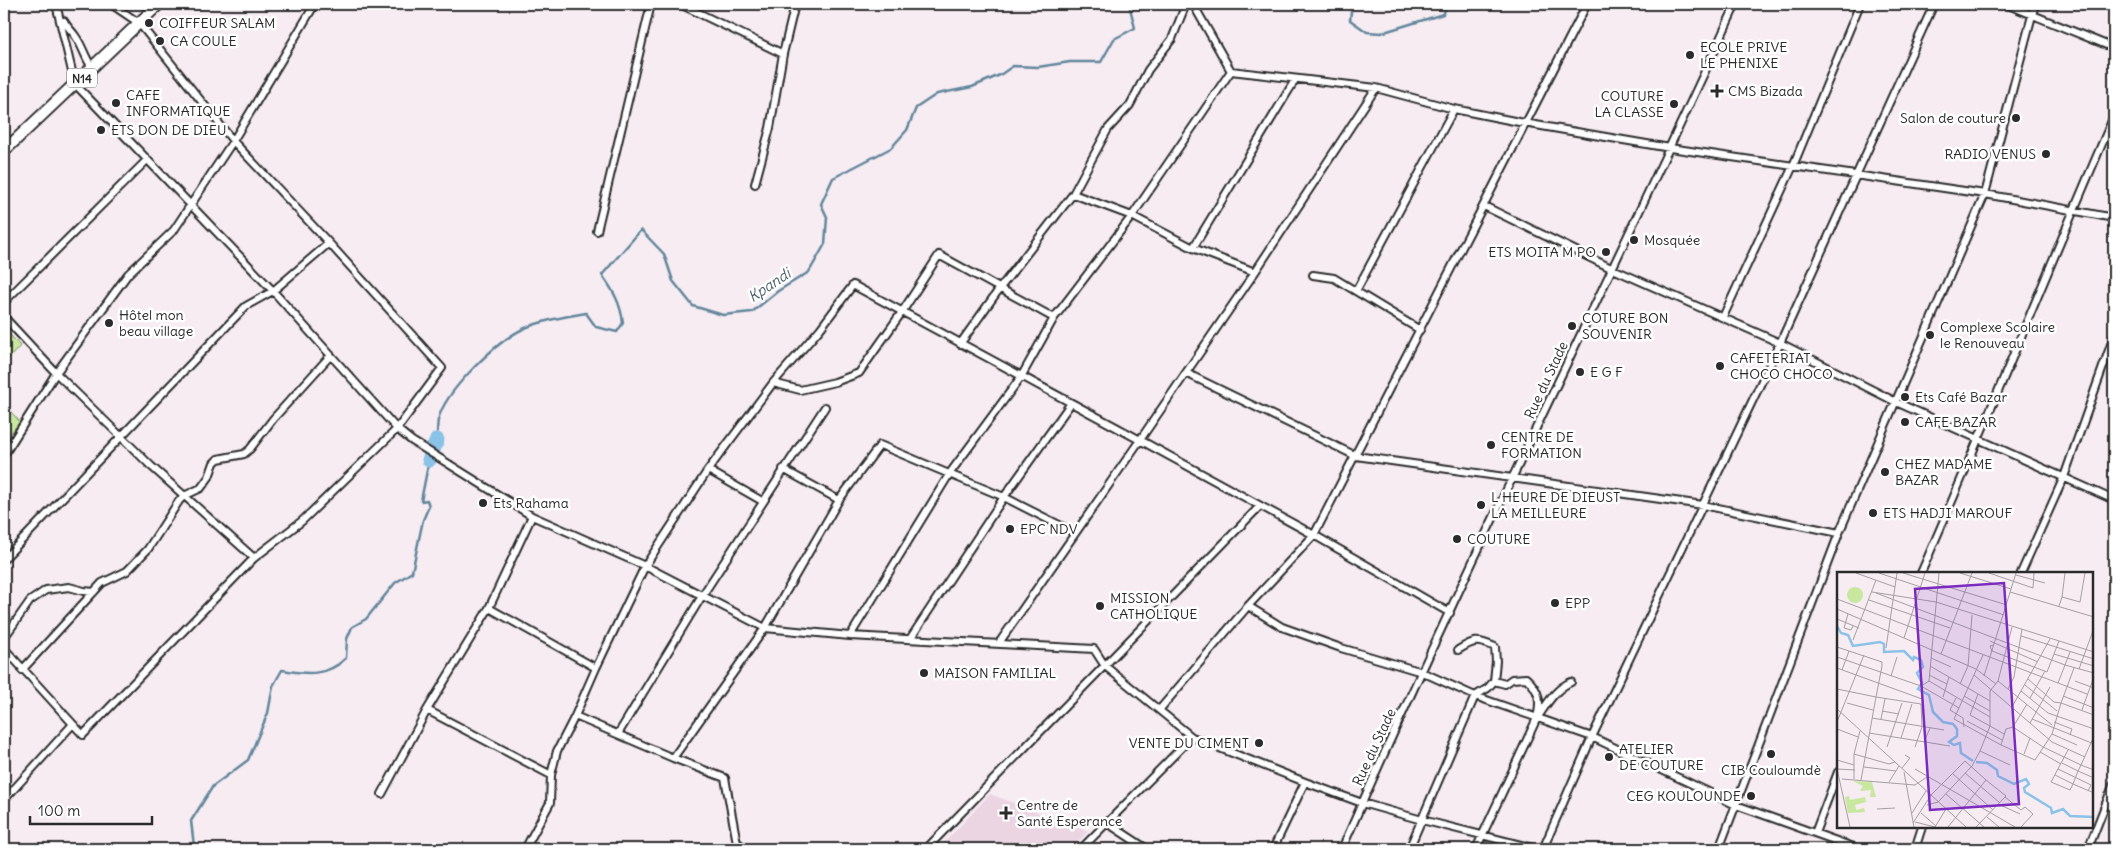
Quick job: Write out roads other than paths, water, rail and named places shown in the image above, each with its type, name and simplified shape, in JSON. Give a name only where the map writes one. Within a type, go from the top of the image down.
[{"type":"main road","name":"N14","points":[[4,151],[159,4]]},
{"type":"street","points":[[56,4],[71,32],[76,36],[86,60],[92,67]]},
{"type":"street","points":[[56,4],[75,84],[273,291],[397,429],[412,441],[532,516],[645,566],[766,628],[850,636],[1094,649],[1105,666],[1192,737],[1362,803],[1538,849]]},
{"type":"street","points":[[4,648],[83,735],[254,558],[302,521],[397,429],[442,368],[329,243],[233,141],[139,22],[111,4]]},
{"type":"street","points":[[4,455],[56,373],[128,274],[174,230],[233,141],[316,4]]},
{"type":"street","points":[[597,231],[651,4]]},
{"type":"street","points":[[680,4],[783,54]]},
{"type":"street","points":[[755,184],[770,128],[783,54],[795,4]]},
{"type":"street","points":[[960,344],[1000,288],[1073,194],[1108,129],[1130,105],[1148,70],[1172,39],[1186,4]]},
{"type":"street","points":[[1194,4],[1231,71]]},
{"type":"street","points":[[1160,709],[1248,606],[1314,535],[1484,206],[1524,123],[1587,4]]},
{"type":"street","name":"Rue du Stade","points":[[1342,849],[1422,672],[1670,148],[1736,4]]},
{"type":"street","points":[[1722,318],[1793,166],[1860,4]]},
{"type":"street","points":[[1543,849],[1592,737],[1780,343],[1934,4]]},
{"type":"street","points":[[2006,4],[2114,48]]},
{"type":"street","points":[[1720,849],[1840,533],[1985,194],[2035,4]]},
{"type":"street","points":[[1231,71],[1376,88],[1454,109],[1524,123],[1670,148],[1985,194],[2114,218]]},
{"type":"street","points":[[850,636],[950,473],[1021,377],[1054,318],[1132,216],[1231,71]]},
{"type":"street","points":[[1192,248],[1295,80]]},
{"type":"street","points":[[998,643],[1255,272],[1376,88]]},
{"type":"street","points":[[1356,291],[1454,109]]},
{"type":"street","points":[[1921,572],[1980,439],[2073,210],[2114,116]]},
{"type":"street","points":[[4,302],[147,160]]},
{"type":"street","points":[[1073,194],[1132,216],[1192,248],[1255,272]]},
{"type":"street","points":[[1484,206],[1613,268],[1780,343],[1896,402],[2114,500]]},
{"type":"street","points":[[4,559],[246,306],[273,291],[329,243]]},
{"type":"street","points":[[773,383],[800,390],[835,382],[859,373],[939,255],[1054,318]]},
{"type":"street","points":[[1313,275],[1328,276],[1420,330]]},
{"type":"street","points":[[525,849],[550,803],[551,775],[556,751],[575,716],[645,566],[708,470],[773,383],[820,329],[853,285],[1314,535],[1450,613]]},
{"type":"street","points":[[4,318],[56,373],[151,466],[254,558]]},
{"type":"street","points":[[2021,572],[2064,476],[2114,336]]},
{"type":"street","points":[[22,670],[102,583],[126,571],[148,549],[184,496],[201,488],[218,459],[244,454],[250,449],[273,419],[330,356]]},
{"type":"street","points":[[1186,373],[1356,456],[1703,505],[1840,533]]},
{"type":"street","points":[[910,639],[1004,497],[1071,404]]},
{"type":"street","points":[[618,734],[762,501],[825,407]]},
{"type":"street","points":[[673,758],[766,628],[839,500],[880,445],[1004,497],[1075,533]]},
{"type":"street","points":[[783,469],[839,500]]},
{"type":"street","points":[[708,470],[762,501]]},
{"type":"street","points":[[930,848],[1260,507]]},
{"type":"street","points":[[382,794],[427,710],[489,608],[532,516]]},
{"type":"street","points":[[4,638],[30,601],[46,590],[69,587],[94,592]]},
{"type":"street","points":[[1248,606],[1282,627],[1341,648],[1422,672],[1475,696],[1592,737],[1736,805],[1859,849]]},
{"type":"street","points":[[489,608],[596,668]]},
{"type":"street","points":[[1409,849],[1475,696],[1488,688],[1494,681],[1495,646],[1473,641],[1458,650]]},
{"type":"street","points":[[4,662],[10,655]]},
{"type":"street","points":[[1494,681],[1505,684],[1512,679],[1526,678],[1541,702],[1537,718]]},
{"type":"street","points":[[1476,849],[1537,718],[1550,698],[1563,686],[1571,682]]},
{"type":"street","points":[[427,710],[551,775]]},
{"type":"street","points":[[575,716],[725,778],[737,843]]},
{"type":"street","points":[[4,800],[73,724]]},
{"type":"street","points":[[1081,849],[1192,737]]},
{"type":"street","points":[[1815,833],[1837,775]]},
{"type":"street","points":[[1273,849],[1305,782]]},
{"type":"street","points":[[2088,849],[2114,784]]},
{"type":"street","points":[[1106,822],[1147,849]]},
{"type":"street","points":[[1916,849],[1922,828]]},
{"type":"street","points":[[732,849],[737,843]]},
{"type":"street","points":[[737,843],[748,849]]},
{"type":"waterway","name":"Kpandi","points":[[437,440],[438,420],[450,395],[473,368],[512,335],[538,323],[586,313],[596,327],[617,332],[623,323],[620,310],[613,292],[602,275],[641,230],[664,254],[673,281],[693,306],[723,315],[752,312],[778,291],[809,272],[825,244],[827,217],[821,204],[833,178],[891,148],[907,130],[916,108],[937,94],[972,87],[1000,75],[1013,66],[1038,67],[1070,62],[1101,62],[1114,39],[1135,28],[1129,4]]},
{"type":"waterway","name":"Kpandi","points":[[1352,4],[1350,20],[1367,32],[1381,33],[1443,14],[1448,4]]},
{"type":"waterway","points":[[429,460],[437,440]]},
{"type":"waterway","points":[[201,849],[194,846],[191,821],[213,786],[248,760],[268,713],[273,686],[282,670],[316,673],[339,664],[346,658],[347,639],[352,627],[366,619],[395,583],[412,572],[423,520],[429,506],[427,500],[421,501],[429,460]]},
{"type":"place","name":"COIFFEUR SALAM","points":[[149,23]]},
{"type":"place","name":"CA COULE","points":[[160,41]]},
{"type":"place","name":"ECOLE PRIVE LE PHENIXE","points":[[1690,55]]},
{"type":"place","name":"CMS Bizada","points":[[1717,91]]},
{"type":"place","name":"CAFE INFORMATIQUE","points":[[116,103]]},
{"type":"place","name":"COUTURE LA CLASSE","points":[[1674,104]]},
{"type":"place","name":"Salon de couture","points":[[2016,118]]},
{"type":"place","name":"ETS DON DE DIEU","points":[[101,130]]},
{"type":"place","name":"RADIO VENUS","points":[[2046,154]]},
{"type":"place","name":"Mosquée","points":[[1634,240]]},
{"type":"place","name":"ETS MOITA M PO","points":[[1606,252]]},
{"type":"place","name":"Hôtel mon beau village","points":[[109,323]]},
{"type":"place","name":"COTURE BON SOUVENIR","points":[[1572,326]]},
{"type":"place","name":"Complexe Scolaire le Renouveau","points":[[1930,335]]},
{"type":"place","name":"CAFETERIAT CHOCO CHOCO","points":[[1720,366]]},
{"type":"place","name":"E G F","points":[[1580,372]]},
{"type":"place","name":"Ets Café Bazar","points":[[1905,397]]},
{"type":"place","name":"CAFE BAZAR","points":[[1905,422]]},
{"type":"place","name":"CENTRE DE FORMATION","points":[[1491,445]]},
{"type":"place","name":"CHEZ MADAME BAZAR","points":[[1885,472]]},
{"type":"place","name":"Ets Rahama","points":[[483,503]]},
{"type":"place","name":"L HEURE DE DIEUST LA MEILLEURE","points":[[1481,505]]},
{"type":"place","name":"ETS HADJI MAROUF","points":[[1873,513]]},
{"type":"place","name":"EPC NDV","points":[[1010,529]]},
{"type":"place","name":"COUTURE","points":[[1457,539]]},
{"type":"place","name":"EPP","points":[[1555,603]]},
{"type":"place","name":"MISSION CATHOLIQUE","points":[[1100,606]]},
{"type":"place","name":"MAISON FAMILIAL","points":[[924,673]]},
{"type":"place","name":"VENTE DU CIMENT","points":[[1259,743]]},
{"type":"place","name":"CIB Couloumdè","points":[[1771,754]]},
{"type":"place","name":"ATELIER DE COUTURE","points":[[1609,757]]},
{"type":"place","name":"CEG KOULOUNDE","points":[[1751,796]]},
{"type":"place","name":"Centre de Santé Esperance","points":[[1006,813]]}]
